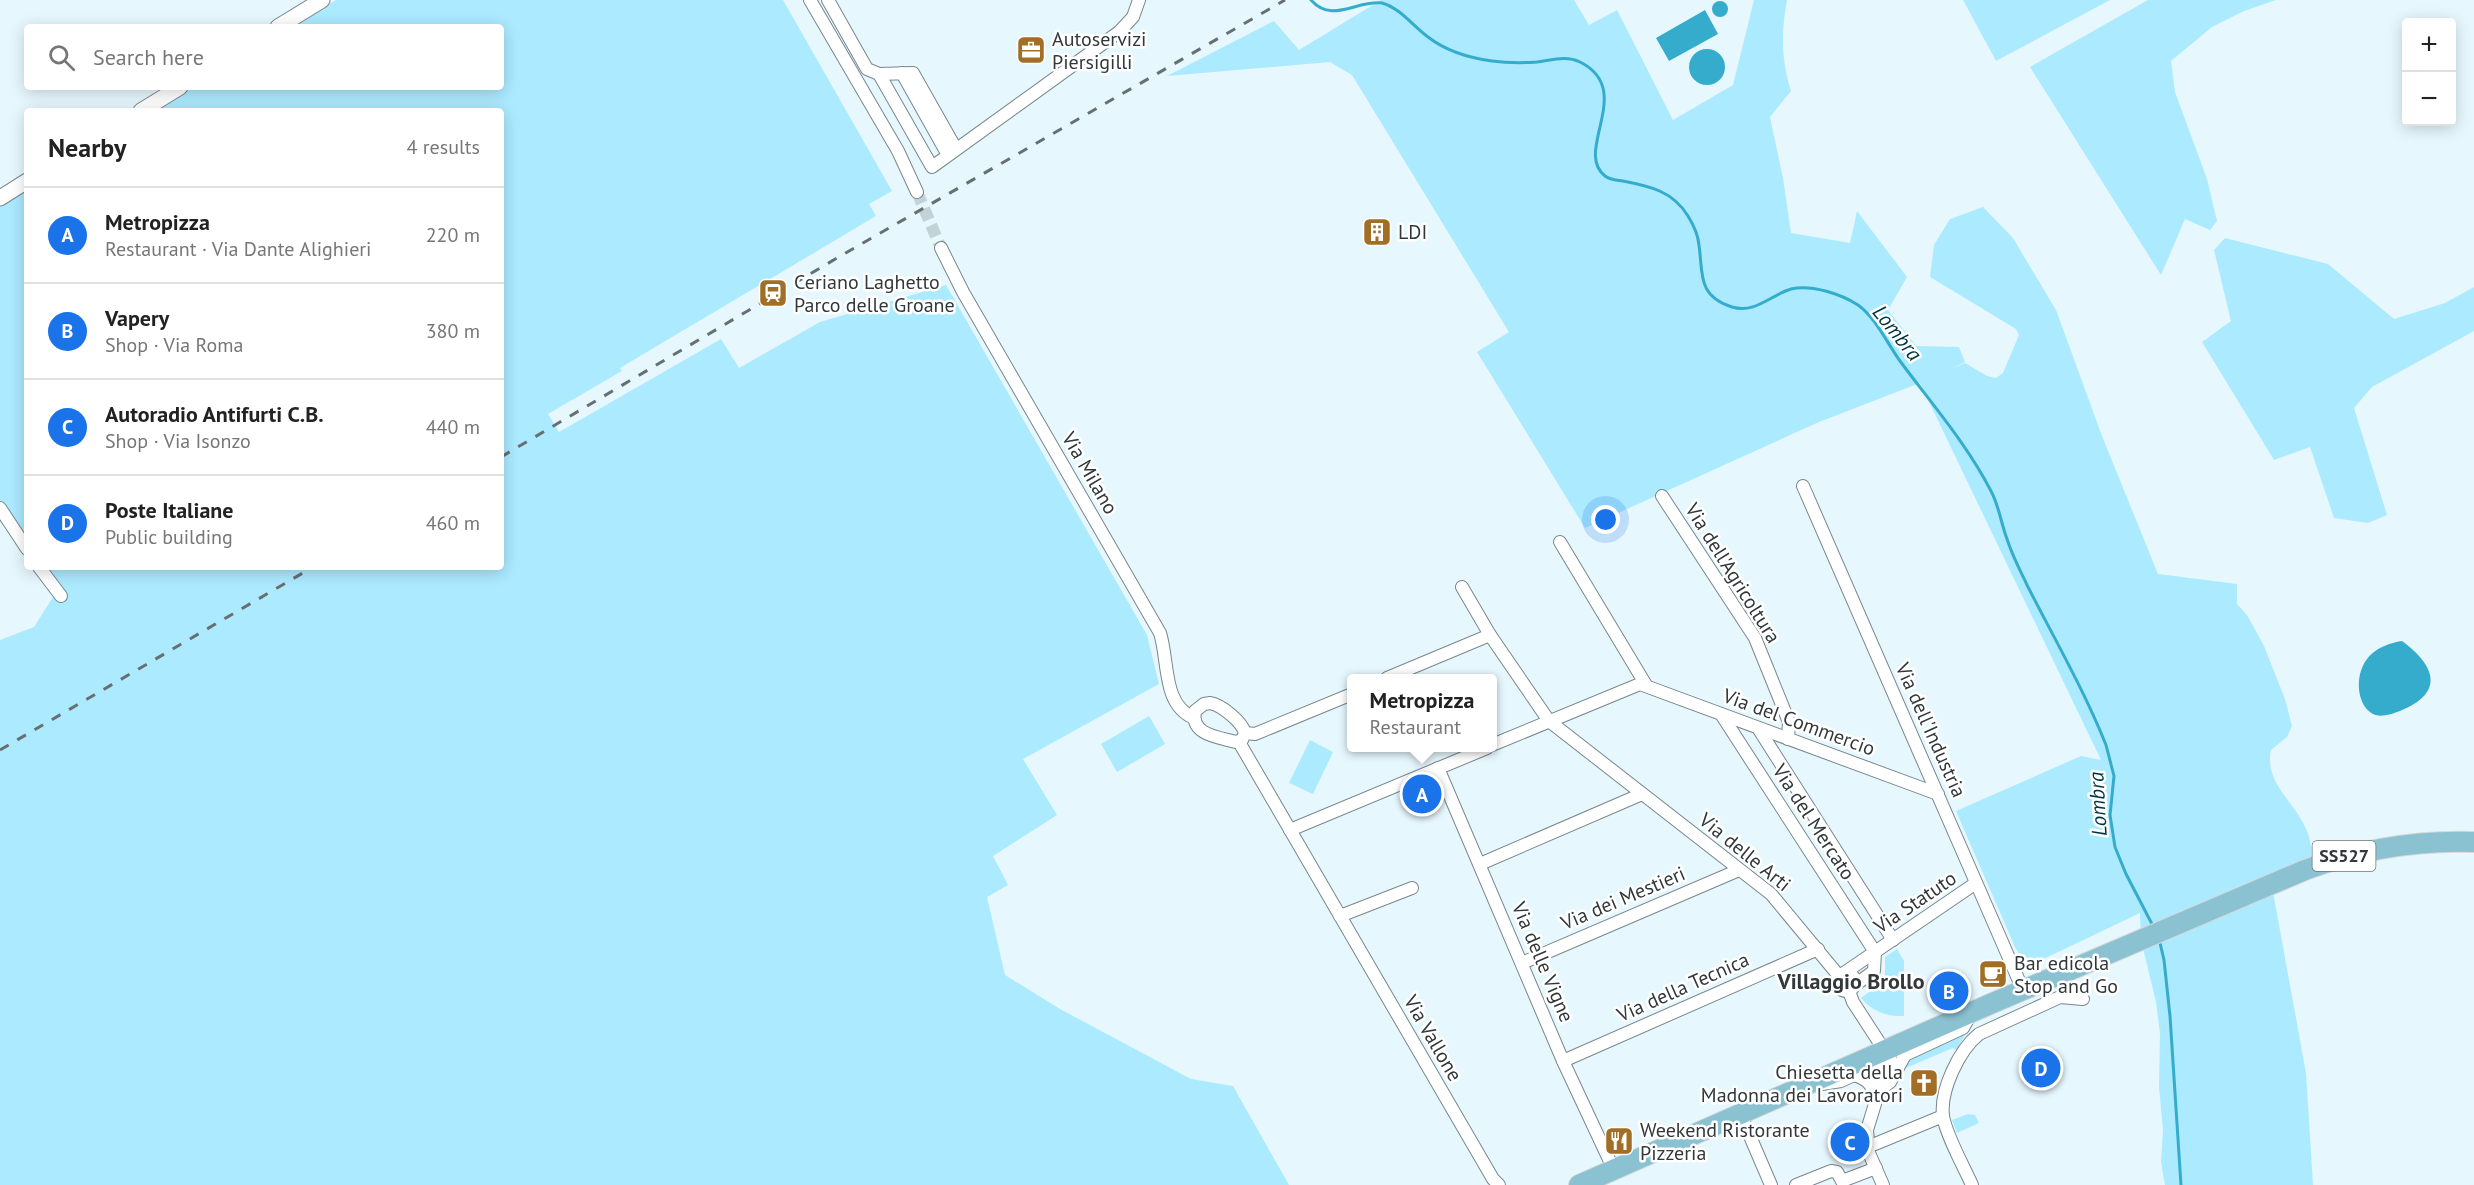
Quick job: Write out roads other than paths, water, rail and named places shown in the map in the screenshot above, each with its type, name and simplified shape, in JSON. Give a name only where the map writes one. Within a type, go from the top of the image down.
[{"type":"main road","name":"SS527","points":[[1579,1185],[2155,933],[2342,856],[2420,842],[2474,842]]},
{"type":"street","points":[[283,24],[322,0]]},
{"type":"street","points":[[810,0],[898,151],[917,192]]},
{"type":"street","points":[[828,0],[867,69],[879,74],[902,73],[952,152]]},
{"type":"street","points":[[879,74],[932,167],[1119,32],[1133,17],[1139,0]]},
{"type":"street","points":[[146,108],[175,90]]},
{"type":"street","points":[[0,198],[24,183]]},
{"type":"street","name":"Via Milano","points":[[941,248],[963,292],[1160,633],[1165,649],[1173,699],[1179,708],[1194,718],[1195,724],[1204,733],[1242,738]]},
{"type":"street","name":"Via dell'Industria","points":[[1803,486],[2023,990]]},
{"type":"street","name":"Via dell'Agricoltura","points":[[1662,496],[1755,638],[1789,722],[1788,739]]},
{"type":"street","points":[[0,508],[24,544]]},
{"type":"street","points":[[1560,542],[1646,685]]},
{"type":"street","points":[[41,570],[61,596]]},
{"type":"street","name":"Via delle Arti","points":[[1462,587],[1490,635],[1549,721],[1771,894],[1841,974],[1836,982],[1838,988],[1843,992],[1852,988]]},
{"type":"street","points":[[1397,674],[1490,635]]},
{"type":"street","points":[[1497,743],[1635,685],[1646,685]]},
{"type":"street","name":"Via del Commercio","points":[[1646,685],[1938,794]]},
{"type":"street","points":[[1242,738],[1347,696]]},
{"type":"street","points":[[1194,718],[1199,707],[1204,704],[1216,704],[1242,727],[1242,738],[1290,830],[1475,752]]},
{"type":"street","name":"Via del Mercato","points":[[1720,714],[1875,952]]},
{"type":"street","name":"Via del Mercato","points":[[1758,728],[1893,940]]},
{"type":"street","name":"Via delle Vigne","points":[[1438,768],[1563,1060],[1614,1170]]},
{"type":"street","points":[[1480,864],[1642,794]]},
{"type":"street","name":"Via Vallone","points":[[1290,830],[1495,1183]]},
{"type":"street","name":"Via dei Mestieri","points":[[1521,963],[1739,870]]},
{"type":"street","name":"Via Statuto","points":[[1841,974],[1976,884]]},
{"type":"street","points":[[1340,916],[1412,888]]},
{"type":"street","name":"Via della Tecnica","points":[[1563,1060],[1818,949]]},
{"type":"street","name":"Via Statuto","points":[[1852,988],[1874,971],[1875,952]]},
{"type":"street","points":[[1852,988],[1853,1002],[1890,1059],[1891,1067],[1867,1130],[1867,1143],[1883,1185]]},
{"type":"street","points":[[1972,1185],[1943,1116],[1947,1089],[1953,1070],[1968,1042],[1979,1034],[2060,997],[2084,999]]},
{"type":"street","points":[[1879,1095],[1890,1082],[1905,1055],[1963,1028],[1972,1012]]},
{"type":"street","points":[[1806,1086],[1840,1081],[1854,1075],[1864,1078],[1879,1095]]},
{"type":"street","points":[[1740,1113],[1772,1185]]},
{"type":"street","points":[[1867,1143],[1875,1144],[1943,1116]]},
{"type":"street","points":[[1796,1185],[1831,1170],[1837,1172],[1842,1181],[1876,1168]]},
{"type":"waterway","name":"Lombra","points":[[1311,0],[1319,7],[1336,11],[1372,3],[1389,5],[1435,42],[1450,50],[1475,58],[1509,62],[1537,62],[1564,58],[1580,62],[1596,74],[1603,88],[1604,104],[1595,152],[1597,165],[1605,176],[1660,191],[1682,208],[1690,219],[1696,234],[1704,282],[1713,297],[1732,307],[1748,308],[1791,289],[1808,288],[1835,294],[1864,310],[1960,440],[1994,497],[2016,562],[2106,745],[2114,776],[2110,815],[2115,847],[2153,926]]},
{"type":"waterway","name":"Lombra","points":[[2160,943],[2170,1016],[2181,1185]]},
{"type":"tunnel","points":[[917,192],[941,248]]},
{"type":"railway","points":[[504,455],[837,258],[1285,0]]},
{"type":"railway","points":[[0,750],[308,570]]},
{"type":"place","name":"Autoservizi Piersigilli","points":[[1031,50]]},
{"type":"place","name":"LDI","points":[[1377,232]]},
{"type":"place","name":"Ceriano Laghetto Parco delle Groane","points":[[773,293]]},
{"type":"place","name":"Metropizza","points":[[1422,794]]},
{"type":"place","name":"Bar edicola Stop and Go","points":[[1993,974]]},
{"type":"place","name":"Vapery","points":[[1949,991]]},
{"type":"place","name":"Poste Italiane","points":[[2041,1068]]},
{"type":"place","name":"Chiesetta della Madonna dei Lavoratori","points":[[1924,1083]]},
{"type":"place","name":"Weekend Ristorante Pizzeria","points":[[1619,1141]]},
{"type":"place","name":"Autoradio Antifurti C.B.","points":[[1850,1142]]},
{"type":"district","name":"Villaggio Brollo","points":[[1851,981]]}]
